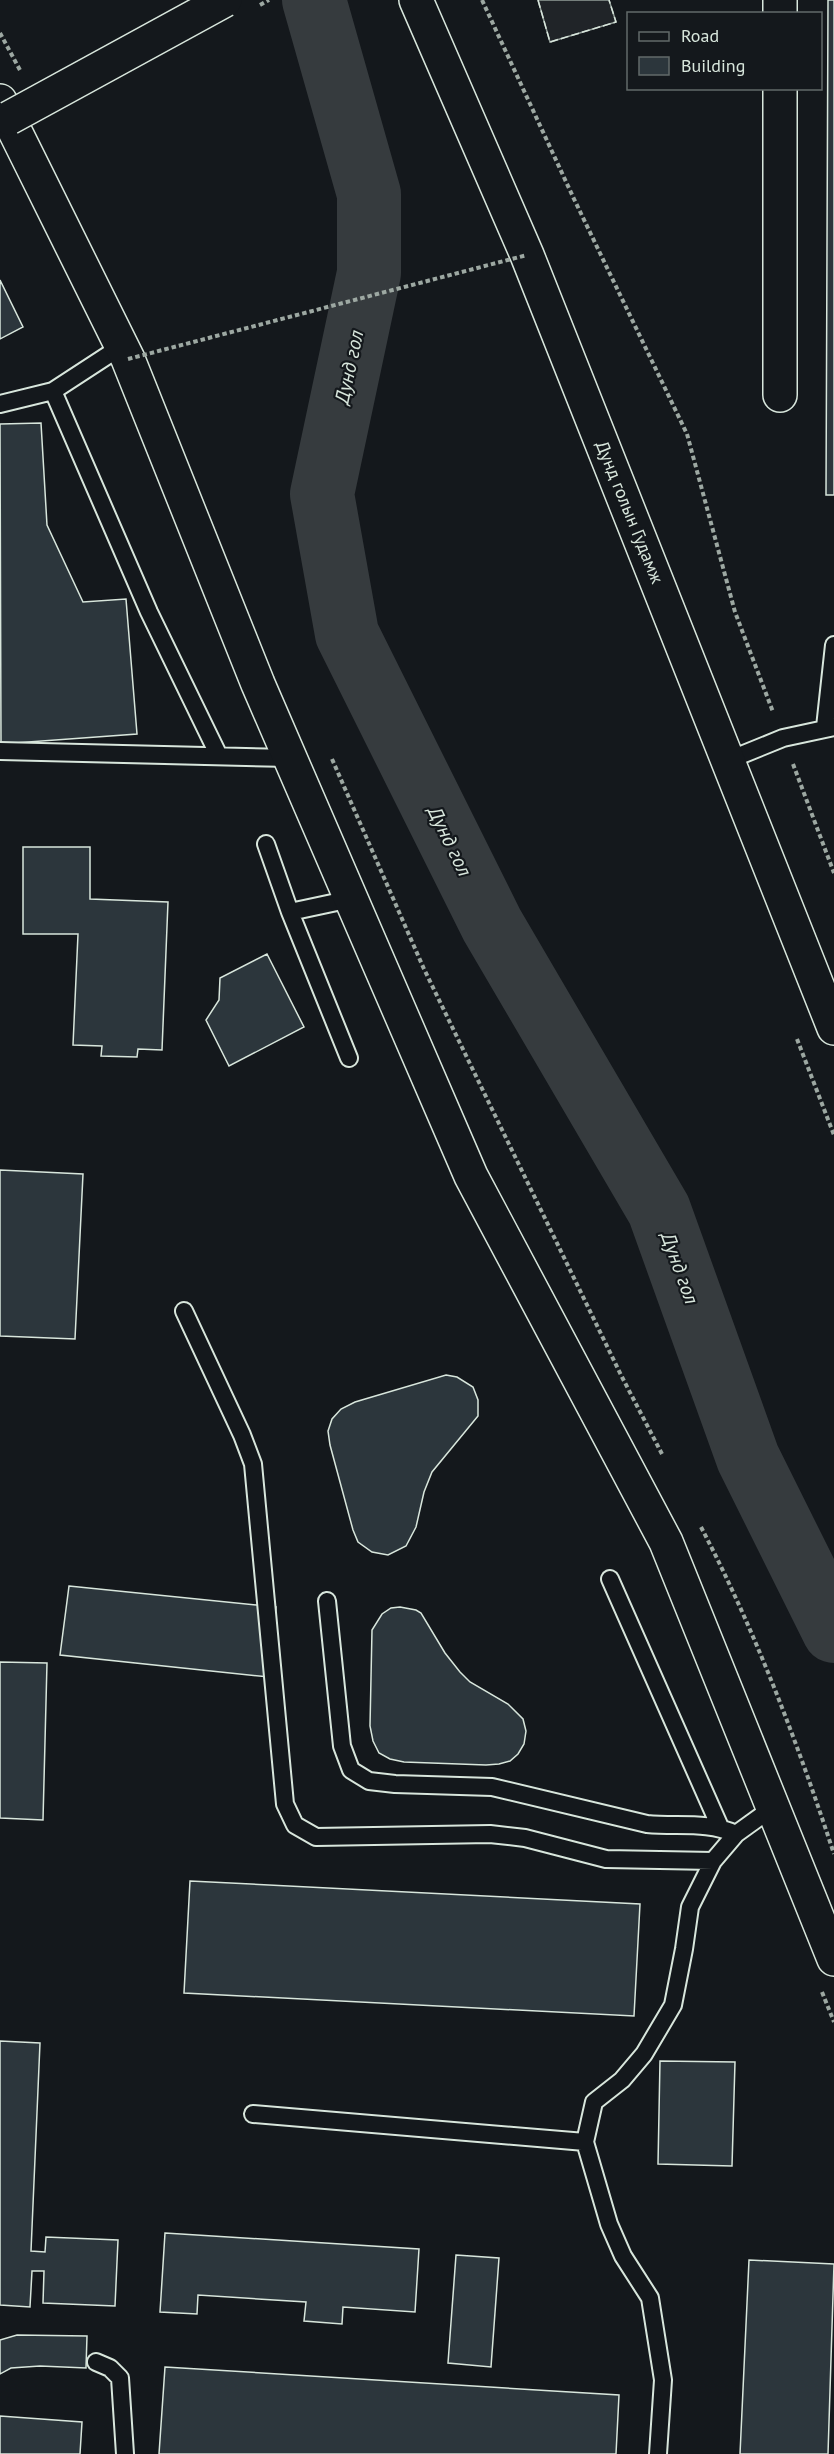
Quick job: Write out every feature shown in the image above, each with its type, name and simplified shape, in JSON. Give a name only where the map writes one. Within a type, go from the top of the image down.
[{"type":"street","points":[[225,0],[3,114],[139,351],[258,684],[471,1176],[666,1542],[834,1959]]},
{"type":"street","name":"Дунд голын Гудамж","points":[[416,0],[527,255],[834,1028]]},
{"type":"street","points":[[780,90],[780,395]]},
{"type":"lane","points":[[0,404],[53,391],[139,351]]},
{"type":"lane","points":[[53,391],[149,612],[219,756]]},
{"type":"lane","points":[[729,760],[783,738],[830,727],[834,645]]},
{"type":"lane","points":[[0,751],[290,758]]},
{"type":"lane","points":[[266,844],[290,912],[349,1058]]},
{"type":"lane","points":[[290,912],[351,899]]},
{"type":"lane","points":[[184,1311],[242,1435],[253,1464],[285,1804],[295,1825],[316,1837],[490,1834],[525,1838],[606,1860],[712,1861]]},
{"type":"lane","points":[[610,1579],[720,1827]]},
{"type":"lane","points":[[327,1602],[342,1746],[351,1770],[369,1781],[395,1784],[492,1786],[647,1824],[669,1826],[690,1823],[720,1827],[736,1834]]},
{"type":"lane","points":[[658,2454],[663,2380],[650,2298],[623,2256],[609,2224],[597,2191],[585,2142],[594,2102],[622,2080],[644,2054],[673,2005],[690,1907],[712,1861],[736,1834],[772,1808]]},
{"type":"lane","points":[[253,2114],[585,2142]]},
{"type":"lane","points":[[96,2362],[110,2368],[120,2378],[125,2454]]},
{"type":"path","points":[[482,0],[574,199],[687,434],[735,612],[834,873]]},
{"type":"path","points":[[139,351],[527,255]]},
{"type":"path","points":[[330,755],[429,980],[612,1356],[665,1459]]},
{"type":"path","points":[[697,1520],[734,1591],[816,1797],[834,1854]]},
{"type":"shaded area","points":[[538,0],[609,0],[616,22],[550,42]]},
{"type":"building","points":[[828,0],[834,0],[834,495],[826,495]]},
{"type":"building","points":[[0,280],[23,327],[0,339]]},
{"type":"building","points":[[41,423],[47,525],[83,602],[126,599],[137,734],[1,744],[0,424]]},
{"type":"building","points":[[23,847],[90,847],[90,899],[168,902],[162,1050],[138,1049],[137,1057],[101,1056],[102,1046],[73,1045],[78,934],[23,934]]},
{"type":"building","points":[[267,954],[304,1027],[229,1066],[206,1020],[219,1000],[220,978]]},
{"type":"building","points":[[0,1170],[83,1174],[75,1339],[0,1336]]},
{"type":"building","points":[[446,1375],[457,1377],[473,1387],[478,1400],[478,1416],[432,1472],[424,1492],[416,1527],[406,1546],[388,1555],[372,1552],[358,1542],[353,1530],[330,1445],[328,1431],[332,1419],[341,1409],[355,1402]]},
{"type":"building","points":[[69,1586],[276,1607],[269,1677],[60,1655]]},
{"type":"building","points":[[400,1607],[421,1613],[445,1653],[460,1672],[470,1682],[508,1704],[523,1719],[526,1731],[524,1744],[510,1761],[486,1765],[404,1762],[390,1759],[379,1753],[373,1741],[370,1726],[372,1630],[382,1614],[391,1608]]},
{"type":"building","points":[[0,1662],[47,1663],[43,1820],[0,1818]]},
{"type":"building","points":[[190,1881],[640,1904],[634,2016],[184,1993]]},
{"type":"building","points":[[0,2041],[40,2043],[31,2251],[45,2252],[46,2237],[118,2240],[115,2306],[43,2303],[44,2271],[32,2271],[30,2307],[0,2305]]},
{"type":"building","points":[[660,2061],[735,2062],[732,2166],[658,2164]]},
{"type":"building","points":[[165,2233],[419,2249],[415,2312],[343,2307],[342,2324],[304,2321],[306,2302],[198,2295],[197,2314],[160,2312]]},
{"type":"building","points":[[456,2255],[499,2258],[491,2367],[448,2363]]},
{"type":"building","points":[[749,2260],[834,2264],[828,2454],[740,2454]]},
{"type":"building","points":[[17,2335],[87,2336],[86,2368],[40,2366],[11,2368],[0,2374],[0,2340]]},
{"type":"building","points":[[165,2367],[619,2395],[616,2454],[159,2454]]},
{"type":"building","points":[[0,2416],[82,2422],[80,2454],[0,2454]]},
{"type":"waterway","name":"Дунд гол","points":[[314,0],[369,194],[369,273],[322,494],[347,634],[492,925],[659,1210],[748,1458],[834,1631]]},
{"type":"fence","points":[[538,0],[550,42],[616,22],[609,0]]}]
